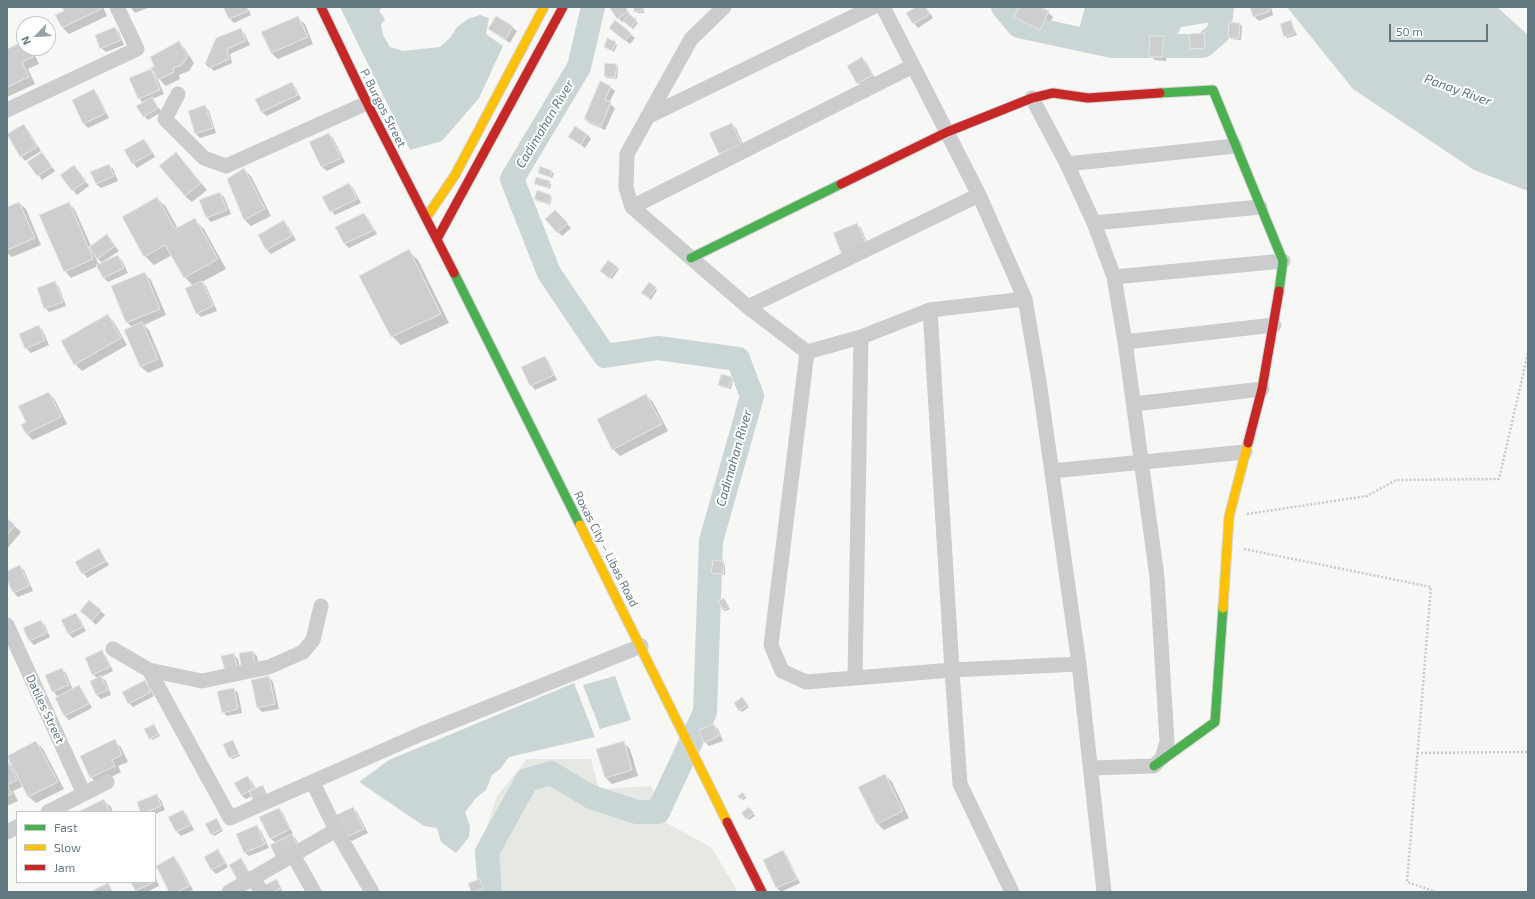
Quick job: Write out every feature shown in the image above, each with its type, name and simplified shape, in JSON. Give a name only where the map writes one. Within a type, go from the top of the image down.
[{"type":"street","points":[[7,110],[137,49],[117,7]]},
{"type":"street","name":"P. Burgos Street","points":[[321,7],[367,103],[426,218]]},
{"type":"street","points":[[426,218],[455,175],[544,7]]},
{"type":"street","points":[[437,240],[563,7]]},
{"type":"street","points":[[724,7],[691,39],[647,117],[627,154],[626,188],[632,207],[748,307],[806,352]]},
{"type":"street","points":[[647,117],[872,7]]},
{"type":"street","points":[[883,7],[979,195],[1025,299],[1052,471],[1079,664],[1104,892]]},
{"type":"street","points":[[632,207],[913,66]]},
{"type":"street","points":[[691,258],[947,132],[1032,98],[1053,93],[1088,98],[1213,90],[1283,261],[1274,325],[1262,389],[1229,517],[1215,722],[1154,766],[1091,768]]},
{"type":"street","points":[[178,94],[165,119],[204,158],[226,166],[367,103]]},
{"type":"street","points":[[1032,98],[1067,164],[1094,223],[1114,277],[1134,404],[1157,577],[1167,742],[1162,758],[1154,766]]},
{"type":"street","points":[[1067,164],[1235,146]]},
{"type":"street","points":[[748,307],[979,195]]},
{"type":"street","points":[[1094,223],[1260,207]]},
{"type":"street","name":"Roxas City – Libas Road","points":[[426,218],[642,646],[681,729],[762,892]]},
{"type":"street","points":[[1114,277],[1283,261]]},
{"type":"street","points":[[806,352],[861,337],[930,310],[1025,299]]},
{"type":"street","points":[[930,310],[960,784],[1012,892]]},
{"type":"street","points":[[1125,342],[1274,325]]},
{"type":"street","points":[[856,678],[861,337]]},
{"type":"street","points":[[806,352],[771,645],[782,671],[806,682],[952,670],[1079,664]]},
{"type":"street","points":[[1134,404],[1262,389]]},
{"type":"street","points":[[1052,471],[1245,452]]},
{"type":"street","points":[[113,649],[149,670],[202,681],[269,667],[303,652],[313,640],[321,606]]},
{"type":"street","name":"Datiles Street","points":[[7,625],[84,794]]},
{"type":"street","points":[[149,670],[230,818],[313,783],[422,734],[642,646]]},
{"type":"street","points":[[50,811],[106,782]]},
{"type":"street","points":[[313,783],[336,830],[372,892]]},
{"type":"street","points":[[7,832],[16,828]]},
{"type":"street","points":[[229,892],[336,830]]},
{"type":"street","points":[[293,855],[314,892]]},
{"type":"street","points":[[253,878],[262,892]]},
{"type":"path","points":[[1229,517],[1367,496],[1396,480],[1499,479],[1528,353]]},
{"type":"path","points":[[1227,546],[1431,587],[1416,753],[1407,882],[1436,892]]},
{"type":"path","points":[[1416,753],[1528,752]]},
{"type":"shaded area","points":[[527,759],[591,759],[599,789],[651,786],[667,823],[712,848],[738,892],[500,892],[479,848],[497,796]]},
{"type":"water","points":[[340,7],[382,7],[379,11],[385,19],[381,25],[383,35],[390,47],[403,51],[440,47],[450,38],[457,27],[468,19],[480,15],[489,18],[486,34],[503,46],[479,98],[442,141],[410,150]]},
{"type":"water","points":[[1085,7],[1213,7],[1212,22],[1181,27],[1174,41],[1163,47],[1107,45],[1076,41]]},
{"type":"water","name":"Panay River","points":[[1287,7],[1497,7],[1528,35],[1528,191],[1474,170],[1353,89]]},
{"type":"water","points":[[615,676],[631,720],[600,729],[583,685]]},
{"type":"water","points":[[574,683],[595,737],[509,757],[500,769],[492,775],[486,790],[476,798],[465,812],[470,826],[469,837],[456,853],[441,842],[437,828],[424,826],[359,782],[389,760]]},
{"type":"building","points":[[62,7],[100,7],[101,9],[62,28],[55,15],[64,11]]},
{"type":"building","points":[[223,7],[246,7],[248,11],[229,19]]},
{"type":"building","points":[[609,7],[625,7],[628,12],[617,19]]},
{"type":"building","points":[[634,7],[643,7],[643,11],[634,12]]},
{"type":"building","points":[[916,7],[925,7],[930,14],[913,24],[906,13]]},
{"type":"building","points":[[1019,7],[1040,7],[1049,11],[1040,30],[1014,17]]},
{"type":"building","points":[[1250,7],[1268,7],[1270,11],[1253,17]]},
{"type":"building","points":[[629,14],[637,20],[631,28],[623,21]]},
{"type":"building","points":[[298,16],[308,37],[271,53],[261,32]]},
{"type":"building","points":[[496,16],[513,26],[506,39],[488,29]]},
{"type":"building","points":[[615,20],[631,33],[625,41],[609,28]]},
{"type":"building","points":[[1291,20],[1295,33],[1284,37],[1280,24]]},
{"type":"building","points":[[1229,22],[1240,23],[1239,38],[1228,38]]},
{"type":"building","points":[[115,27],[121,40],[100,49],[95,35]]},
{"type":"building","points":[[241,28],[246,41],[227,49],[229,59],[209,68],[205,64],[216,38]]},
{"type":"building","points":[[1204,33],[1205,48],[1190,49],[1189,34]]},
{"type":"building","points":[[1150,36],[1164,36],[1162,57],[1149,57]]},
{"type":"building","points":[[607,38],[616,42],[612,51],[604,47]]},
{"type":"building","points":[[179,41],[188,56],[182,65],[173,68],[174,72],[158,80],[151,68],[154,66],[150,57]]},
{"type":"building","points":[[16,45],[16,56],[33,57],[22,62],[29,77],[7,87],[7,49]]},
{"type":"building","points":[[862,57],[873,75],[857,84],[847,66]]},
{"type":"building","points":[[605,63],[617,64],[615,78],[604,76]]},
{"type":"building","points":[[151,69],[160,90],[138,99],[129,78]]},
{"type":"building","points":[[600,81],[611,86],[605,100],[611,102],[601,127],[584,119]]},
{"type":"building","points":[[292,82],[298,95],[261,112],[255,99]]},
{"type":"building","points":[[94,89],[106,113],[83,124],[72,100]]},
{"type":"building","points":[[152,97],[158,108],[143,117],[136,106]]},
{"type":"building","points":[[205,105],[213,128],[195,134],[188,111]]},
{"type":"building","points":[[732,123],[741,144],[719,154],[709,133]]},
{"type":"building","points":[[24,124],[37,147],[20,157],[7,134]]},
{"type":"building","points":[[575,126],[587,134],[581,145],[568,137]]},
{"type":"building","points":[[329,133],[341,158],[321,167],[309,142]]},
{"type":"building","points":[[144,139],[152,153],[132,164],[124,150]]},
{"type":"building","points":[[42,152],[52,167],[37,176],[27,162]]},
{"type":"building","points":[[176,152],[201,183],[185,196],[159,166]]},
{"type":"building","points":[[109,164],[114,176],[96,184],[90,172]]},
{"type":"building","points":[[74,165],[86,181],[72,191],[60,175]]},
{"type":"building","points":[[540,166],[552,171],[550,177],[538,173]]},
{"type":"building","points":[[244,168],[265,209],[244,220],[227,179]]},
{"type":"building","points":[[536,177],[550,181],[548,188],[534,184]]},
{"type":"building","points":[[349,183],[357,199],[330,212],[322,197]]},
{"type":"building","points":[[537,190],[551,195],[549,204],[534,199]]},
{"type":"building","points":[[220,192],[227,210],[206,218],[199,200]]},
{"type":"building","points":[[157,197],[175,229],[195,218],[218,259],[184,278],[165,245],[144,257],[122,217]]},
{"type":"building","points":[[19,202],[35,238],[7,250],[7,207]]},
{"type":"building","points":[[69,202],[93,259],[64,272],[39,215]]},
{"type":"building","points":[[555,210],[568,223],[557,233],[545,219]]},
{"type":"building","points":[[364,213],[374,230],[344,244],[335,227]]},
{"type":"building","points":[[284,220],[292,236],[266,250],[258,235]]},
{"type":"building","points":[[857,223],[867,245],[842,255],[833,233]]},
{"type":"building","points":[[107,234],[115,246],[97,259],[89,247]]},
{"type":"building","points":[[409,249],[441,314],[391,337],[359,276]]},
{"type":"building","points":[[118,255],[124,268],[103,278],[96,265]]},
{"type":"building","points":[[608,260],[618,267],[609,278],[600,271]]},
{"type":"building","points":[[145,272],[160,309],[126,323],[111,286]]},
{"type":"building","points":[[55,281],[63,302],[44,309],[37,288]]},
{"type":"building","points":[[202,281],[213,306],[196,314],[185,288]]},
{"type":"building","points":[[649,282],[656,287],[649,298],[641,293]]},
{"type":"building","points":[[108,314],[121,338],[74,365],[61,341]]},
{"type":"building","points":[[142,322],[158,359],[140,367],[124,330]]},
{"type":"building","points":[[39,325],[45,340],[25,349],[19,334]]},
{"type":"building","points":[[545,356],[554,375],[530,386],[521,367]]},
{"type":"building","points":[[721,374],[732,377],[729,388],[718,385]]},
{"type":"building","points":[[49,392],[61,417],[26,434],[21,425],[26,422],[18,406]]},
{"type":"building","points":[[646,394],[662,424],[612,450],[597,419]]},
{"type":"building","points":[[7,518],[15,525],[7,535]]},
{"type":"building","points":[[99,548],[106,561],[82,574],[75,562]]},
{"type":"building","points":[[713,560],[724,562],[723,574],[711,573]]},
{"type":"building","points":[[20,565],[29,586],[13,593],[7,580],[7,571]]},
{"type":"building","points":[[724,598],[729,607],[723,610],[718,601]]},
{"type":"building","points":[[89,600],[101,610],[92,621],[80,611]]},
{"type":"building","points":[[76,613],[83,627],[68,634],[61,620]]},
{"type":"building","points":[[41,620],[47,633],[29,641],[23,628]]},
{"type":"building","points":[[102,650],[110,667],[92,675],[85,658]]},
{"type":"building","points":[[253,651],[255,664],[241,667],[239,653]]},
{"type":"building","points":[[234,653],[237,668],[225,671],[221,656]]},
{"type":"building","points":[[62,668],[69,685],[52,692],[45,675]]},
{"type":"building","points":[[101,676],[108,690],[96,695],[90,681]]},
{"type":"building","points":[[269,676],[275,704],[257,708],[251,680]]},
{"type":"building","points":[[145,680],[151,692],[128,704],[122,692]]},
{"type":"building","points":[[79,685],[89,704],[64,716],[55,698]]},
{"type":"building","points":[[234,688],[238,709],[222,713],[217,691]]},
{"type":"building","points":[[742,697],[748,705],[739,711],[734,703]]},
{"type":"building","points":[[154,724],[159,734],[149,739],[144,729]]},
{"type":"building","points":[[714,724],[719,736],[704,743],[699,730]]},
{"type":"building","points":[[115,739],[122,755],[112,760],[115,766],[90,778],[80,756]]},
{"type":"building","points":[[233,740],[239,754],[229,758],[223,744]]},
{"type":"building","points":[[36,741],[58,782],[28,797],[7,756]]},
{"type":"building","points":[[624,741],[632,770],[605,778],[596,749]]},
{"type":"building","points":[[7,760],[17,780],[7,785]]},
{"type":"building","points":[[885,774],[903,811],[877,824],[858,787]]},
{"type":"building","points":[[248,776],[254,789],[241,795],[234,783]]},
{"type":"building","points":[[7,785],[12,794],[7,796]]},
{"type":"building","points":[[263,785],[268,797],[254,803],[249,791]]},
{"type":"building","points":[[743,792],[745,796],[740,799],[738,796]]},
{"type":"building","points":[[157,794],[161,806],[149,811],[140,811],[137,802]]},
{"type":"building","points":[[104,799],[110,811],[80,811]]},
{"type":"building","points":[[353,807],[364,829],[347,837],[336,815]]},
{"type":"building","points":[[749,807],[754,813],[746,819],[741,813]]},
{"type":"building","points":[[279,808],[290,829],[270,839],[259,817]]},
{"type":"building","points":[[183,810],[191,825],[176,832],[168,817]]},
{"type":"building","points":[[217,818],[222,829],[211,835],[205,824]]},
{"type":"building","points":[[257,825],[265,844],[244,853],[236,834]]},
{"type":"building","points":[[292,834],[300,850],[278,861],[270,845]]},
{"type":"building","points":[[218,849],[225,863],[211,870],[204,857]]},
{"type":"building","points":[[783,850],[797,879],[776,888],[763,860]]},
{"type":"building","points":[[174,856],[189,886],[177,892],[169,892],[156,866]]},
{"type":"building","points":[[241,858],[250,875],[238,881],[229,865]]},
{"type":"building","points":[[277,879],[281,888],[274,892],[266,892],[263,886]]},
{"type":"building","points":[[480,879],[483,889],[471,892],[468,883]]},
{"type":"building","points":[[108,883],[113,892],[94,892],[93,890]]},
{"type":"building","points":[[131,883],[152,883],[135,891]]},
{"type":"waterway","name":"Cadimahan River","points":[[490,892],[487,852],[527,780],[551,773],[591,797],[637,812],[658,812],[705,712],[711,541],[752,396],[738,359],[658,348],[605,356],[549,273],[512,179],[579,67],[593,7]]},
{"type":"waterway","name":"Cadimahan River","points":[[1003,7],[1019,26],[1112,46],[1203,46],[1219,32],[1222,7]]},
{"type":"traffic: fast","points":[[1160,93],[1213,90],[1283,261],[1279,291]]},
{"type":"traffic: fast","points":[[691,258],[841,184]]},
{"type":"traffic: fast","points":[[454,273],[580,525]]},
{"type":"traffic: fast","points":[[1154,766],[1215,722],[1223,608]]},
{"type":"traffic: slow","points":[[426,218],[455,175],[544,7]]},
{"type":"traffic: slow","points":[[1223,608],[1229,517],[1248,443]]},
{"type":"traffic: slow","points":[[580,525],[727,822]]},
{"type":"traffic: jam","points":[[321,7],[367,103],[454,273]]},
{"type":"traffic: jam","points":[[437,239],[563,7]]},
{"type":"traffic: jam","points":[[841,184],[947,132],[1032,98],[1053,93],[1088,98],[1160,93]]},
{"type":"traffic: jam","points":[[1248,443],[1262,389],[1279,291]]},
{"type":"traffic: jam","points":[[727,822],[762,892]]}]
